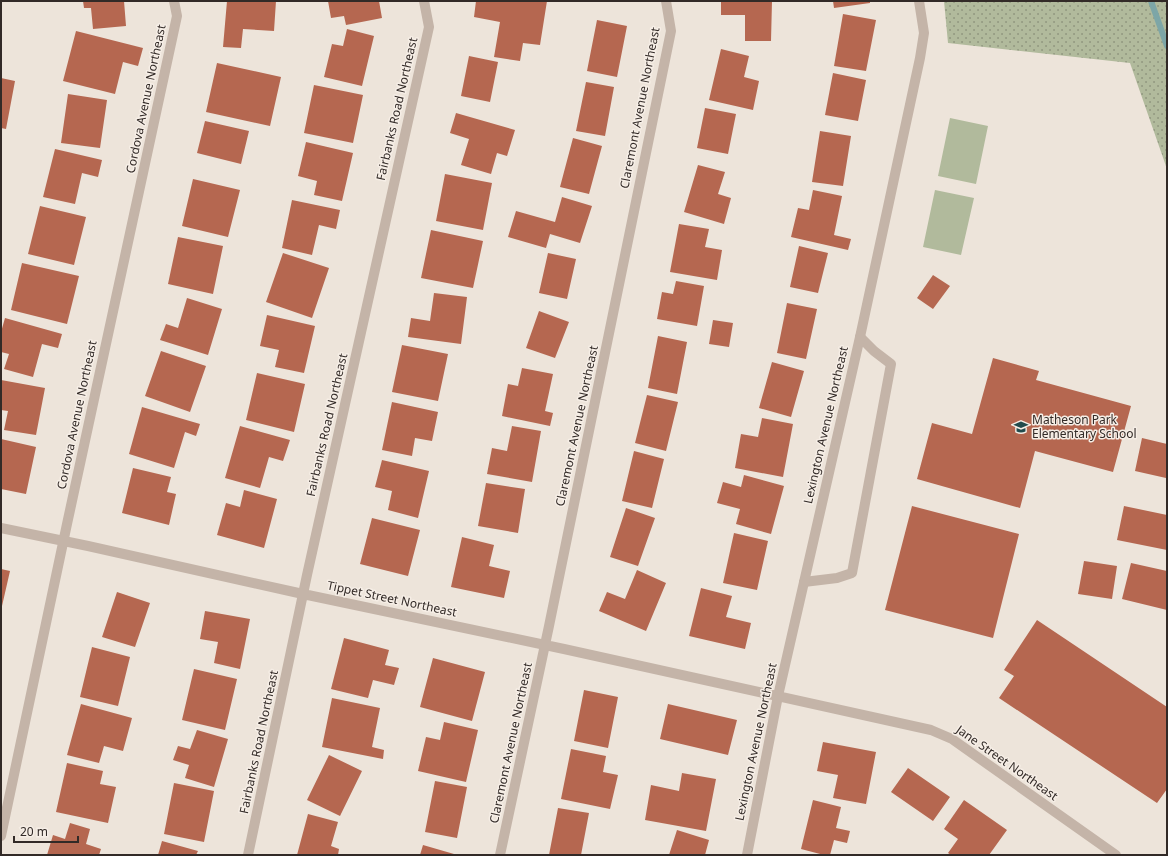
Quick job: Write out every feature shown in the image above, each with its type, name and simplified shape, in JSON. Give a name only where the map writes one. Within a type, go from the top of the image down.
[{"type":"street","name":"Cordova Avenue Northeast","points":[[1,836],[4,809],[177,16],[174,1]]},
{"type":"street","name":"Fairbanks Road Northeast","points":[[248,855],[303,594],[429,27],[424,1]]},
{"type":"street","name":"Claremont Avenue Northeast","points":[[500,855],[671,31],[666,1]]},
{"type":"street","name":"Lexington Avenue Northeast","points":[[747,855],[778,696],[860,337],[920,58],[924,33],[919,1]]},
{"type":"street","points":[[804,582],[837,578],[852,573],[891,364],[874,351],[860,337]]},
{"type":"street","name":"Tippet Street Northeast","points":[[1,528],[63,540],[303,594],[545,644],[778,696]]},
{"type":"street","name":"Jane Street Northeast","points":[[778,696],[908,724],[931,730],[952,739],[1116,855]]},
{"type":"green space","points":[[944,1],[1167,1],[1167,169],[1130,63],[948,43]]},
{"type":"green space","points":[[950,118],[988,126],[976,184],[938,176]]},
{"type":"green space","points":[[935,190],[974,198],[961,255],[923,247]]},
{"type":"building","points":[[83,1],[124,1],[126,26],[93,29],[91,8],[84,8]]},
{"type":"building","points":[[227,1],[276,1],[274,31],[243,29],[241,48],[223,47]]},
{"type":"building","points":[[328,1],[379,1],[382,18],[346,25],[344,16],[331,18]]},
{"type":"building","points":[[476,1],[547,1],[540,45],[523,43],[520,61],[494,57],[500,22],[474,17]]},
{"type":"building","points":[[721,1],[772,1],[771,41],[745,41],[745,15],[721,15]]},
{"type":"building","points":[[833,1],[870,1],[870,3],[834,8]]},
{"type":"building","points":[[843,14],[876,20],[866,71],[834,66]]},
{"type":"building","points":[[597,20],[627,26],[617,77],[587,71]]},
{"type":"building","points":[[347,29],[374,36],[362,86],[324,77],[332,44],[343,46]]},
{"type":"building","points":[[76,31],[143,48],[138,66],[123,62],[115,94],[63,81]]},
{"type":"building","points":[[721,49],[749,56],[744,77],[759,81],[753,110],[709,100]]},
{"type":"building","points":[[469,56],[498,62],[490,102],[461,96]]},
{"type":"building","points":[[217,63],[281,77],[270,126],[206,112]]},
{"type":"building","points":[[833,73],[866,80],[858,121],[825,115]]},
{"type":"building","points":[[1,78],[15,81],[6,129],[1,128]]},
{"type":"building","points":[[586,82],[614,87],[605,136],[576,131]]},
{"type":"building","points":[[314,85],[363,95],[353,143],[304,133]]},
{"type":"building","points":[[68,94],[107,100],[100,148],[61,143]]},
{"type":"building","points":[[705,108],[736,114],[728,154],[697,148]]},
{"type":"building","points":[[456,113],[515,130],[507,156],[497,153],[491,174],[461,165],[469,139],[450,133]]},
{"type":"building","points":[[205,121],[249,131],[241,164],[197,153]]},
{"type":"building","points":[[820,131],[851,136],[843,186],[812,182]]},
{"type":"building","points":[[573,138],[602,146],[589,194],[560,187]]},
{"type":"building","points":[[306,142],[353,153],[342,201],[314,195],[317,181],[298,176]]},
{"type":"building","points":[[55,149],[102,160],[98,177],[82,173],[75,204],[43,197]]},
{"type":"building","points":[[698,165],[725,172],[718,194],[731,198],[724,224],[684,212]]},
{"type":"building","points":[[445,174],[492,183],[483,230],[436,221]]},
{"type":"building","points":[[193,179],[240,190],[228,237],[182,226]]},
{"type":"building","points":[[813,190],[842,196],[834,235],[851,239],[848,250],[791,237],[798,208],[809,210]]},
{"type":"building","points":[[562,197],[592,206],[580,243],[550,234],[546,248],[508,237],[516,211],[555,222]]},
{"type":"building","points":[[292,200],[340,210],[336,229],[319,225],[312,255],[282,248]]},
{"type":"building","points":[[40,206],[86,217],[74,265],[28,254]]},
{"type":"building","points":[[679,224],[709,229],[705,247],[722,250],[717,280],[670,272]]},
{"type":"building","points":[[431,230],[483,241],[473,288],[421,278]]},
{"type":"building","points":[[178,237],[223,246],[213,294],[168,284]]},
{"type":"building","points":[[799,246],[828,253],[818,293],[790,287]]},
{"type":"building","points":[[283,253],[329,268],[312,318],[266,302]]},
{"type":"building","points":[[548,253],[576,259],[567,299],[539,293]]},
{"type":"building","points":[[22,263],[79,276],[67,324],[11,310]]},
{"type":"building","points":[[933,275],[950,286],[933,309],[917,298]]},
{"type":"building","points":[[676,281],[704,286],[697,326],[657,319],[662,292],[673,294]]},
{"type":"building","points":[[434,293],[467,297],[461,344],[408,337],[411,318],[430,321]]},
{"type":"building","points":[[187,298],[222,309],[208,355],[160,340],[166,324],[178,328]]},
{"type":"building","points":[[787,303],[817,309],[806,359],[777,353]]},
{"type":"building","points":[[539,311],[569,322],[555,358],[526,348]]},
{"type":"building","points":[[267,315],[315,326],[304,373],[275,367],[279,350],[260,346]]},
{"type":"building","points":[[5,318],[62,334],[58,348],[42,344],[33,377],[4,369],[9,354],[1,352],[1,332]]},
{"type":"building","points":[[713,320],[733,323],[729,347],[709,344]]},
{"type":"building","points":[[658,336],[687,342],[677,394],[648,388]]},
{"type":"building","points":[[402,345],[448,354],[438,401],[392,392]]},
{"type":"building","points":[[161,351],[206,366],[190,412],[145,396]]},
{"type":"building","points":[[993,358],[1039,371],[1036,380],[1131,406],[1113,472],[1035,451],[1020,508],[917,479],[932,423],[972,434]]},
{"type":"building","points":[[772,362],[804,371],[791,417],[759,408]]},
{"type":"building","points":[[522,368],[553,374],[545,411],[553,413],[550,426],[502,416],[508,384],[518,386]]},
{"type":"building","points":[[257,373],[305,384],[294,432],[246,420]]},
{"type":"building","points":[[1,380],[45,388],[36,435],[4,430],[8,411],[1,410]]},
{"type":"building","points":[[647,395],[678,402],[666,451],[635,443]]},
{"type":"building","points":[[392,402],[438,412],[432,441],[415,438],[412,456],[382,450]]},
{"type":"building","points":[[142,407],[200,424],[196,436],[185,432],[174,468],[129,454]]},
{"type":"building","points":[[762,418],[793,424],[783,477],[735,468],[741,434],[758,437]]},
{"type":"building","points":[[240,426],[290,440],[283,461],[269,457],[260,488],[225,478]]},
{"type":"building","points":[[512,426],[541,431],[532,482],[487,474],[492,448],[507,451]]},
{"type":"building","points":[[1142,438],[1167,444],[1166,478],[1135,471]]},
{"type":"building","points":[[1,439],[36,447],[26,494],[1,489]]},
{"type":"building","points":[[634,451],[664,459],[652,508],[622,501]]},
{"type":"building","points":[[382,460],[429,471],[418,518],[388,510],[392,491],[375,487]]},
{"type":"building","points":[[133,468],[171,477],[167,492],[176,494],[169,525],[122,513]]},
{"type":"building","points":[[744,475],[784,486],[771,534],[736,524],[740,509],[717,503],[723,482],[741,487]]},
{"type":"building","points":[[486,483],[525,489],[518,533],[478,526]]},
{"type":"building","points":[[244,490],[277,499],[264,548],[217,535],[226,503],[240,507]]},
{"type":"building","points":[[912,506],[1019,534],[993,638],[885,610]]},
{"type":"building","points":[[1124,506],[1167,515],[1167,550],[1117,540]]},
{"type":"building","points":[[626,508],[655,518],[638,566],[610,557]]},
{"type":"building","points":[[372,518],[420,530],[408,576],[360,564]]},
{"type":"building","points":[[734,533],[768,541],[757,590],[723,583]]},
{"type":"building","points":[[462,537],[494,545],[489,566],[510,571],[504,598],[451,587]]},
{"type":"building","points":[[1084,561],[1117,566],[1112,599],[1078,594]]},
{"type":"building","points":[[1131,563],[1167,571],[1167,610],[1122,599]]},
{"type":"building","points":[[1,569],[10,571],[2,606],[1,606]]},
{"type":"building","points":[[637,570],[666,583],[646,631],[599,611],[607,592],[625,599]]},
{"type":"building","points":[[701,588],[732,596],[726,617],[751,623],[745,649],[689,636]]},
{"type":"building","points":[[117,592],[150,603],[135,647],[102,637]]},
{"type":"building","points":[[205,611],[250,619],[240,669],[214,663],[218,642],[200,639]]},
{"type":"building","points":[[1037,620],[1167,707],[1167,789],[1157,803],[999,698],[1014,676],[1004,670]]},
{"type":"building","points":[[344,638],[389,650],[385,665],[399,668],[394,685],[373,680],[368,698],[331,689]]},
{"type":"building","points":[[92,647],[130,657],[118,706],[80,697]]},
{"type":"building","points":[[433,658],[485,672],[472,721],[420,707]]},
{"type":"building","points":[[194,669],[237,679],[225,730],[182,720]]},
{"type":"building","points":[[584,690],[618,697],[608,748],[574,741]]},
{"type":"building","points":[[332,698],[380,708],[372,747],[384,750],[383,759],[322,747]]},
{"type":"building","points":[[81,704],[132,718],[123,751],[104,746],[99,763],[67,755]]},
{"type":"building","points":[[668,704],[737,720],[728,755],[660,739]]},
{"type":"building","points":[[444,722],[478,730],[466,782],[418,771],[426,737],[440,740]]},
{"type":"building","points":[[197,730],[228,739],[214,787],[185,778],[189,765],[173,760],[178,746],[190,749]]},
{"type":"building","points":[[823,742],[876,752],[866,804],[833,798],[838,775],[817,771]]},
{"type":"building","points":[[571,749],[606,756],[603,772],[618,775],[610,809],[561,799]]},
{"type":"building","points":[[329,755],[362,771],[340,816],[307,800]]},
{"type":"building","points":[[67,763],[103,771],[100,784],[116,787],[108,823],[56,812]]},
{"type":"building","points":[[908,768],[950,797],[933,821],[891,792]]},
{"type":"building","points":[[682,773],[716,779],[706,831],[645,820],[651,785],[679,791]]},
{"type":"building","points":[[435,781],[467,787],[457,838],[425,832]]},
{"type":"building","points":[[174,783],[214,791],[204,842],[164,834]]},
{"type":"building","points":[[813,800],[841,807],[836,828],[850,831],[847,843],[834,840],[830,855],[824,855],[801,849]]},
{"type":"building","points":[[964,800],[1007,830],[989,855],[951,855],[948,853],[958,839],[944,829]]},
{"type":"building","points":[[558,808],[589,813],[581,855],[549,855]]},
{"type":"building","points":[[308,814],[338,822],[331,846],[339,849],[338,855],[297,855]]},
{"type":"building","points":[[70,823],[90,829],[86,844],[101,849],[99,855],[47,855],[53,835],[65,839]]},
{"type":"building","points":[[677,830],[709,840],[705,855],[669,855]]},
{"type":"building","points":[[162,841],[198,851],[196,855],[158,855]]},
{"type":"building","points":[[423,845],[454,854],[420,855]]},
{"type":"waterway","points":[[1151,1],[1167,46]]},
{"type":"place","name":"Matheson Park Elementary School","points":[[1021,427]]}]
